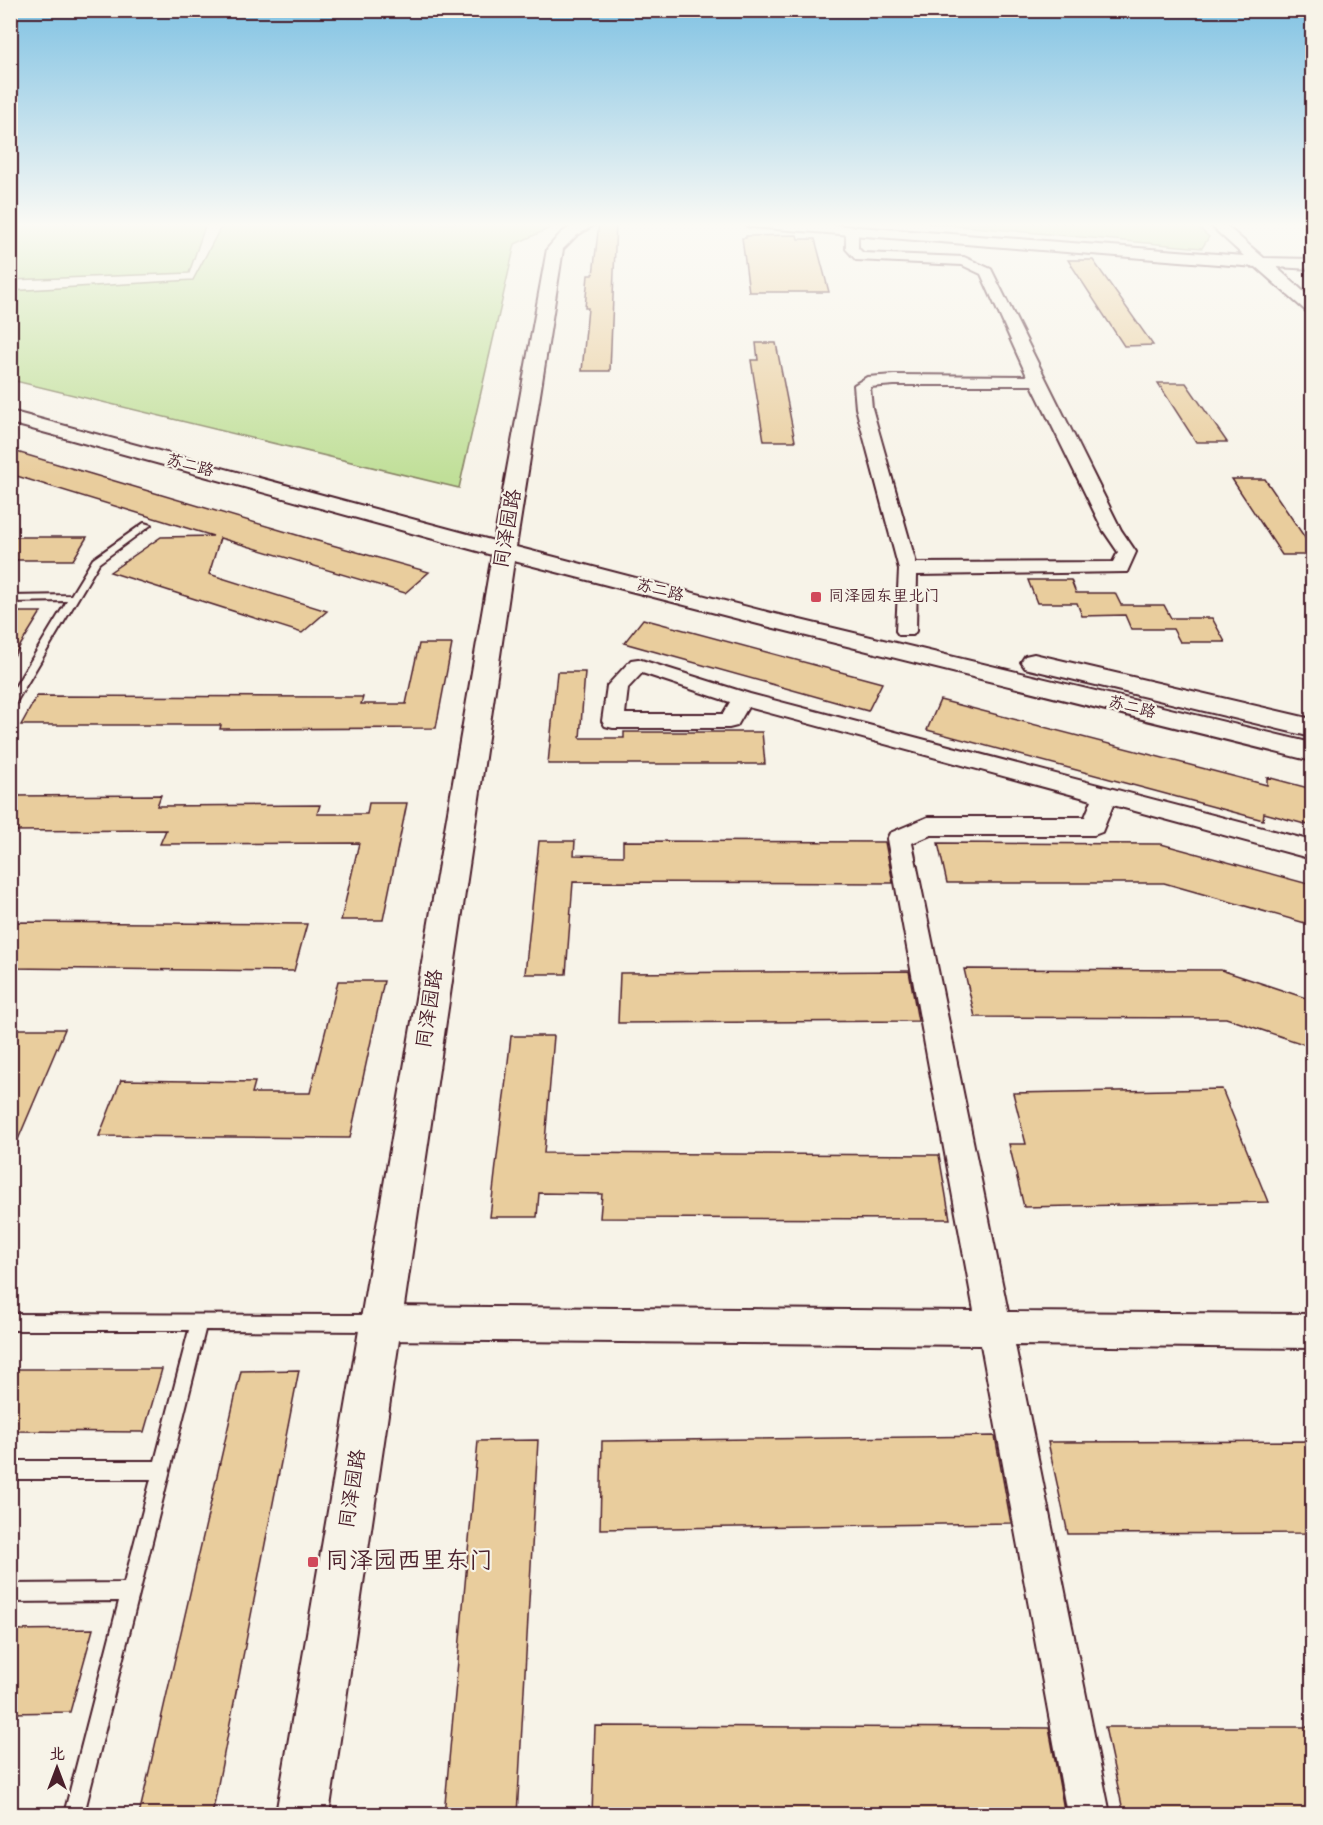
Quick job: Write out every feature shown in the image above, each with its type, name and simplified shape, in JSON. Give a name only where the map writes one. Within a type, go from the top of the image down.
[{"type":"street","name":"同泽园路","points":[[302,1815],[545,308]]},
{"type":"street","points":[[908,569],[1120,568],[1127,552],[1112,530],[1003,308]]},
{"type":"street","points":[[906,632],[908,569],[864,408],[862,385],[867,382],[894,380],[1037,381]]},
{"type":"street","name":"苏二路","points":[[10,399],[771,620],[1312,752]]},
{"type":"street","name":"苏二路","points":[[10,417],[507,543],[906,632],[1312,728]]},
{"type":"street","points":[[743,699],[729,721],[613,722],[618,686],[638,665],[743,699],[1312,850]]},
{"type":"street","points":[[1089,1815],[899,839],[928,826],[1094,826],[1105,795]]},
{"type":"street","points":[[381,1323],[1312,1331]]},
{"type":"lane","points":[[10,704],[96,561],[147,525]]},
{"type":"lane","points":[[10,599],[74,598]]},
{"type":"lane","points":[[10,681],[24,681]]},
{"type":"lane","points":[[10,1322],[381,1323]]},
{"type":"lane","points":[[74,1815],[199,1323]]},
{"type":"lane","points":[[10,1470],[162,1470]]},
{"type":"lane","points":[[10,1593],[131,1592]]},
{"type":"green space","points":[[11,308],[500,308],[459,488],[11,380]]},
{"type":"building","points":[[588,308],[613,308],[610,371],[582,371]]},
{"type":"building","points":[[1099,308],[1127,308],[1153,345],[1124,346]]},
{"type":"building","points":[[756,343],[776,343],[795,441],[764,441],[751,360],[758,360]]},
{"type":"building","points":[[1158,383],[1186,383],[1227,442],[1196,442]]},
{"type":"building","points":[[10,450],[429,572],[405,593],[220,538],[209,574],[327,611],[302,633],[110,572],[161,537],[213,536],[10,474]]},
{"type":"building","points":[[1232,479],[1265,479],[1312,548],[1312,555],[1282,555]]},
{"type":"building","points":[[10,537],[87,537],[73,560],[10,560]]},
{"type":"building","points":[[1028,580],[1071,580],[1076,593],[1115,593],[1121,605],[1164,605],[1171,618],[1212,618],[1225,642],[1180,642],[1173,629],[1131,629],[1125,615],[1082,616],[1077,603],[1037,603]]},
{"type":"building","points":[[10,612],[41,612],[10,662]]},
{"type":"building","points":[[643,619],[882,683],[868,711],[624,643]]},
{"type":"building","points":[[419,644],[452,644],[436,728],[220,729],[221,725],[21,725],[37,696],[363,697],[361,704],[406,704]]},
{"type":"building","points":[[557,672],[585,672],[580,738],[624,738],[624,732],[762,732],[765,764],[548,764]]},
{"type":"building","points":[[940,700],[1267,785],[1267,777],[1312,789],[1312,826],[1264,813],[1263,820],[927,730]]},
{"type":"building","points":[[161,795],[157,806],[320,805],[317,814],[367,814],[369,803],[407,803],[383,920],[341,920],[359,843],[160,844],[166,830],[10,831],[10,796]]},
{"type":"building","points":[[539,841],[575,841],[574,855],[623,856],[623,841],[885,842],[893,883],[573,882],[566,974],[525,974]]},
{"type":"building","points":[[938,843],[1161,844],[1312,885],[1312,925],[1164,883],[947,883]]},
{"type":"building","points":[[10,922],[307,924],[294,971],[10,968]]},
{"type":"building","points":[[964,969],[1221,970],[1312,1000],[1312,1047],[1226,1018],[975,1017]]},
{"type":"building","points":[[909,971],[918,1021],[618,1023],[620,973]]},
{"type":"building","points":[[338,981],[384,981],[350,1138],[99,1136],[121,1080],[255,1082],[252,1093],[310,1093]]},
{"type":"building","points":[[10,1029],[65,1029],[11,1156],[10,1156]]},
{"type":"building","points":[[511,1036],[554,1036],[544,1153],[939,1155],[950,1219],[600,1218],[602,1194],[539,1193],[537,1217],[490,1217]]},
{"type":"building","points":[[1222,1089],[1268,1202],[1024,1207],[1009,1144],[1026,1144],[1013,1093]]},
{"type":"building","points":[[10,1369],[162,1369],[144,1432],[10,1431]]},
{"type":"building","points":[[299,1370],[212,1815],[139,1815],[241,1371]]},
{"type":"building","points":[[995,1436],[1011,1523],[600,1529],[602,1441]]},
{"type":"building","points":[[538,1440],[517,1815],[444,1815],[478,1441]]},
{"type":"building","points":[[1312,1441],[1312,1533],[1068,1534],[1048,1442]]},
{"type":"building","points":[[93,1629],[70,1712],[10,1713],[10,1630]]},
{"type":"building","points":[[595,1726],[1049,1728],[1065,1815],[592,1815]]},
{"type":"building","points":[[1105,1727],[1312,1727],[1312,1815],[1124,1815]]},
{"type":"place","name":"同泽园东里北门","points":[[816,597]]},
{"type":"place","name":"同泽园西里东门","points":[[313,1562]]}]
